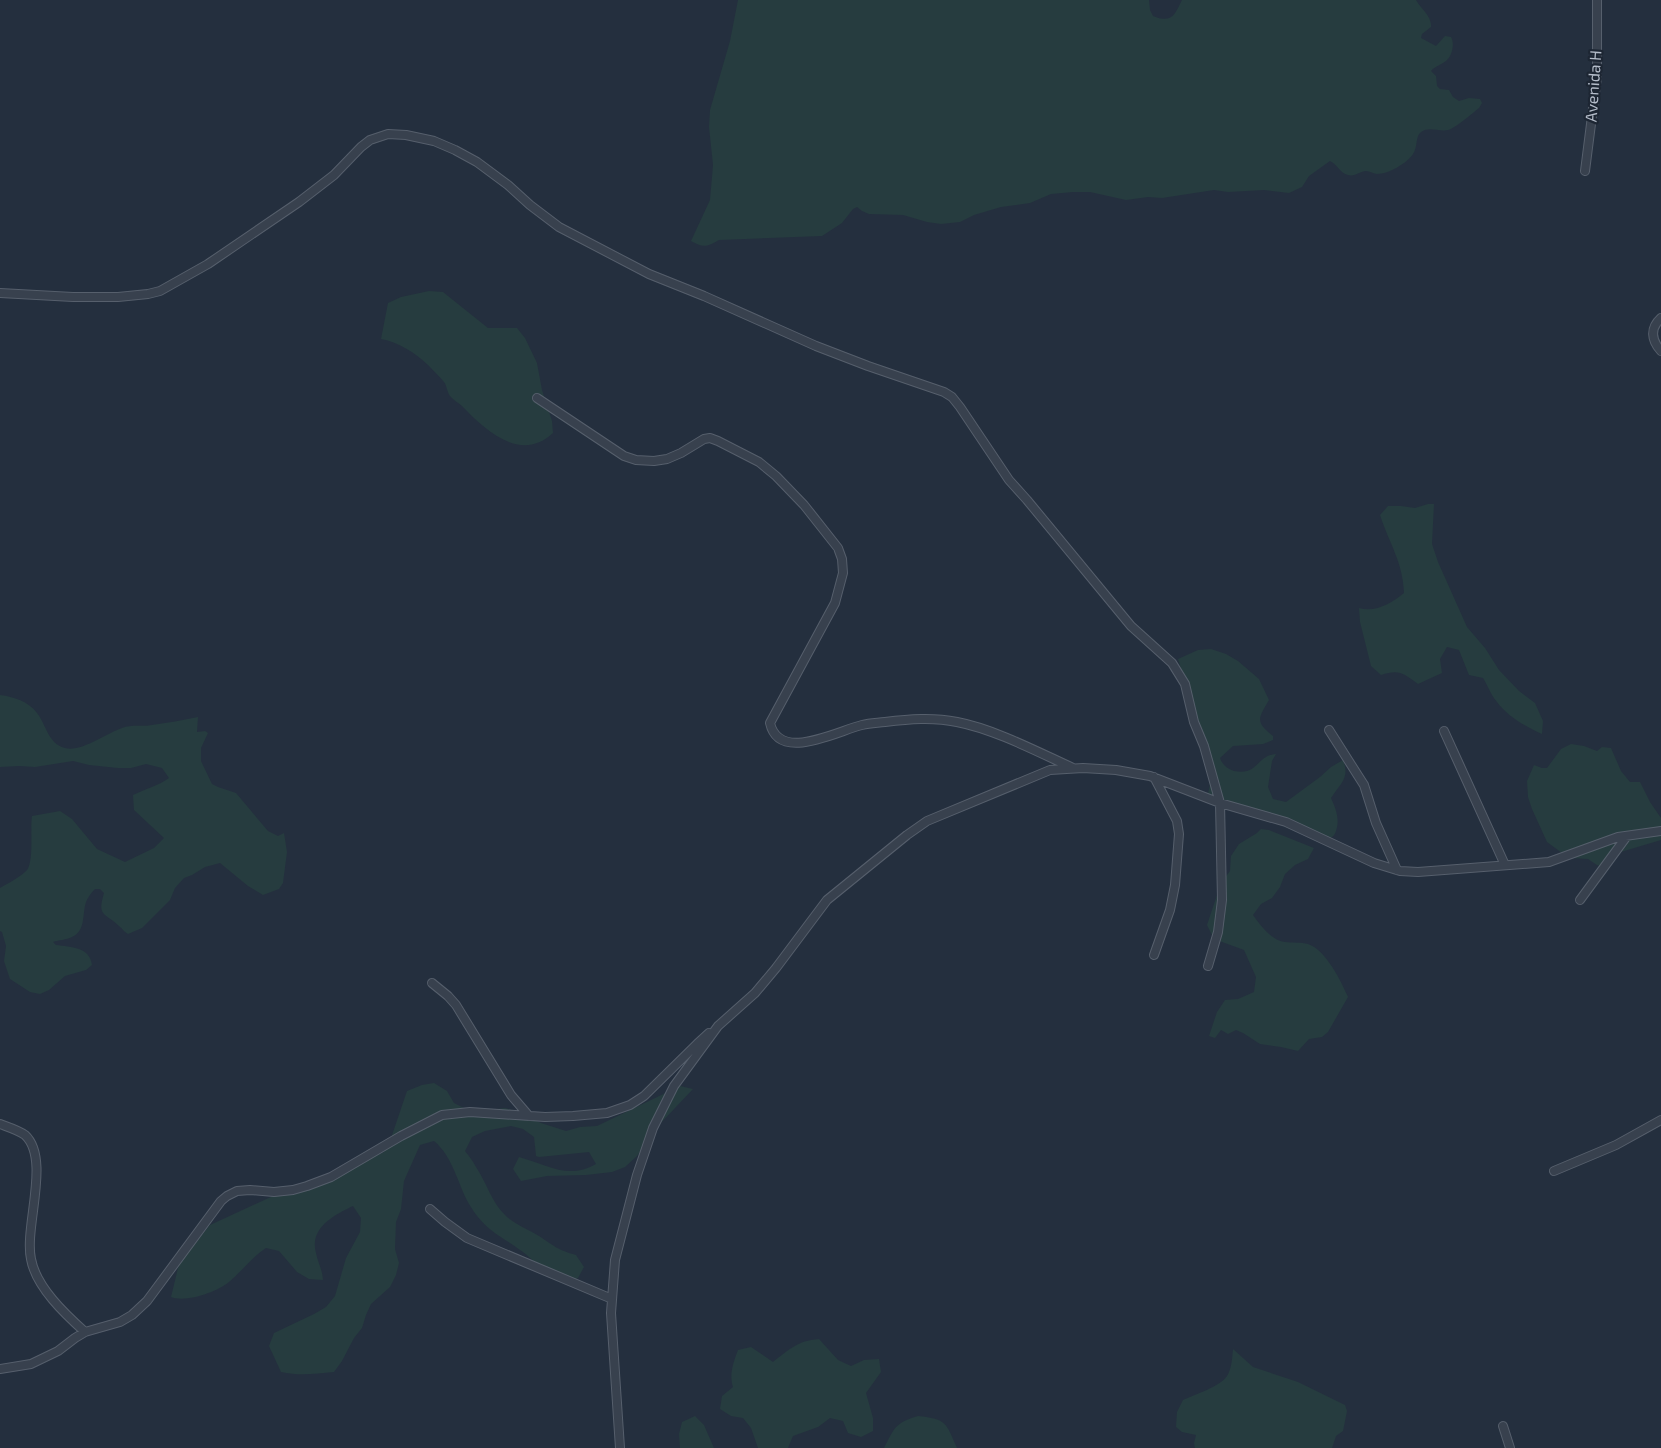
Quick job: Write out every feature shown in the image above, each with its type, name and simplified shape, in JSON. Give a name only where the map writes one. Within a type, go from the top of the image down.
[{"type":"street","name":"Avenida H","points":[[1585,171],[1597,77],[1597,0]]},
{"type":"street","points":[[0,293],[73,297],[118,297],[160,291],[208,264],[299,202],[334,175],[360,147],[370,140],[388,134],[434,141],[477,162],[508,185],[530,206],[559,227],[617,259],[816,346],[944,392],[952,397],[1009,480],[1131,626],[1172,663],[1185,684],[1194,722],[1204,746],[1220,803],[1222,900],[1218,932],[1208,966]]},
{"type":"street","points":[[1661,318],[1655,323],[1653,329],[1654,338],[1661,351]]},
{"type":"street","points":[[537,398],[624,456],[636,460],[667,459],[704,439],[710,438],[718,441],[759,462],[776,476],[804,505],[838,548],[842,559],[842,573],[835,603],[770,723],[774,734],[781,741],[801,743],[863,725],[928,718],[957,722],[987,731],[1075,768]]},
{"type":"street","points":[[1328,730],[1364,786],[1376,823],[1397,870]]},
{"type":"street","points":[[1444,731],[1505,865]]},
{"type":"street","points":[[0,1369],[31,1364],[58,1351],[86,1332],[120,1322],[132,1315],[147,1301],[221,1201],[237,1191],[274,1192],[308,1186],[331,1178],[401,1136],[442,1115],[470,1112],[530,1116],[573,1116],[607,1113],[630,1105],[644,1096],[697,1044],[755,993],[827,900],[907,835],[927,821],[1050,770],[1075,768],[1116,770],[1154,777],[1220,803],[1286,822],[1374,863],[1397,870],[1418,872],[1549,862],[1626,836],[1661,831]]},
{"type":"street","points":[[1154,777],[1177,821],[1179,834],[1175,885],[1170,910],[1154,955]]},
{"type":"street","points":[[1580,900],[1626,836]]},
{"type":"street","points":[[432,983],[456,1005],[511,1095],[530,1116]]},
{"type":"street","points":[[620,1448],[614,1370],[612,1299],[615,1260],[637,1175],[653,1128],[674,1086],[718,1026]]},
{"type":"street","points":[[1554,1171],[1616,1145],[1661,1120]]},
{"type":"street","points":[[0,1124],[24,1134],[30,1142],[35,1155],[36,1191],[29,1246],[34,1269],[62,1310],[86,1332]]},
{"type":"street","points":[[430,1209],[467,1238],[612,1299]]},
{"type":"street","points":[[1503,1426],[1510,1448]]},
{"type":"green space","points":[[738,0],[1149,0],[1153,16],[1165,19],[1175,13],[1182,0],[1416,0],[1431,23],[1431,27],[1422,34],[1421,38],[1436,46],[1445,36],[1451,37],[1453,43],[1448,59],[1431,71],[1436,76],[1437,86],[1440,89],[1449,90],[1453,97],[1459,101],[1469,98],[1480,99],[1482,103],[1479,108],[1451,129],[1427,129],[1421,132],[1413,154],[1407,161],[1392,170],[1382,174],[1364,171],[1351,175],[1345,174],[1330,161],[1309,176],[1302,187],[1289,193],[1264,190],[1228,192],[1214,190],[1162,198],[1148,197],[1126,200],[1090,192],[1073,192],[1051,194],[1030,203],[1001,207],[974,215],[960,222],[941,224],[903,215],[869,214],[857,207],[853,209],[842,223],[822,236],[719,240],[702,246],[691,241],[710,200],[713,165],[709,127],[710,110],[730,41]]},
{"type":"green space","points":[[429,291],[443,292],[488,328],[517,328],[525,338],[537,363],[542,390],[552,421],[553,433],[541,441],[529,445],[516,444],[504,440],[482,425],[451,397],[444,382],[423,361],[400,345],[381,339],[388,303],[401,297]]},
{"type":"green space","points":[[1434,504],[1432,544],[1467,627],[1485,648],[1499,670],[1519,691],[1535,703],[1543,721],[1542,734],[1506,712],[1495,699],[1483,678],[1469,675],[1459,650],[1447,647],[1440,659],[1442,673],[1418,684],[1397,672],[1381,675],[1371,666],[1360,622],[1359,608],[1371,609],[1383,606],[1404,593],[1398,562],[1380,515],[1388,506],[1415,508]]},
{"type":"green space","points":[[1211,649],[1226,654],[1238,661],[1259,679],[1269,700],[1260,720],[1263,727],[1273,736],[1273,740],[1263,744],[1233,746],[1220,758],[1222,762],[1231,770],[1242,772],[1253,768],[1270,755],[1276,754],[1272,761],[1268,787],[1273,799],[1286,802],[1343,760],[1345,776],[1331,798],[1338,822],[1332,837],[1325,840],[1305,836],[1268,819],[1226,809],[1203,798],[1208,793],[1210,785],[1207,763],[1202,753],[1193,709],[1178,659],[1198,650]]},
{"type":"green space","points":[[0,695],[15,698],[29,705],[40,717],[51,738],[59,746],[71,749],[86,745],[126,727],[148,726],[198,717],[197,732],[205,731],[208,733],[201,748],[201,761],[212,784],[236,793],[268,831],[278,836],[284,833],[287,852],[283,883],[279,889],[263,895],[248,886],[220,863],[205,867],[184,878],[175,888],[170,900],[142,928],[128,934],[103,913],[101,906],[104,893],[100,889],[95,889],[86,902],[80,931],[70,938],[53,942],[56,945],[73,947],[84,951],[92,965],[86,970],[65,976],[49,990],[40,994],[30,992],[10,979],[4,961],[6,946],[0,931],[0,888],[22,875],[29,866],[32,816],[60,811],[72,819],[97,849],[125,862],[154,848],[164,838],[134,810],[133,795],[169,778],[162,768],[146,764],[131,768],[118,768],[73,761],[35,767],[0,767]]},
{"type":"green space","points":[[1571,744],[1597,751],[1602,747],[1611,748],[1621,771],[1630,782],[1640,782],[1661,818],[1661,840],[1614,854],[1602,867],[1588,859],[1573,858],[1562,853],[1547,842],[1528,797],[1527,781],[1534,765],[1547,768],[1561,749]]},
{"type":"green space","points":[[1261,829],[1269,830],[1314,848],[1308,859],[1295,865],[1285,874],[1280,887],[1272,898],[1261,904],[1253,915],[1267,932],[1276,939],[1285,942],[1308,944],[1315,947],[1327,959],[1348,997],[1328,1032],[1322,1037],[1309,1039],[1298,1051],[1260,1044],[1236,1030],[1228,1034],[1221,1030],[1215,1038],[1209,1036],[1217,1012],[1225,1000],[1238,999],[1254,992],[1256,977],[1244,950],[1214,939],[1207,925],[1221,883],[1230,871],[1231,856],[1239,844]]},
{"type":"green space","points":[[434,1083],[447,1091],[454,1103],[466,1109],[480,1111],[505,1108],[566,1131],[580,1127],[597,1126],[680,1086],[693,1089],[657,1127],[637,1156],[625,1167],[612,1172],[547,1176],[521,1181],[513,1169],[519,1157],[558,1170],[567,1171],[586,1169],[596,1164],[589,1152],[536,1156],[534,1137],[523,1129],[511,1126],[485,1131],[472,1137],[465,1151],[474,1163],[501,1211],[514,1222],[556,1247],[576,1255],[584,1267],[578,1278],[565,1284],[547,1274],[523,1252],[487,1227],[469,1204],[446,1154],[434,1141],[420,1145],[404,1181],[401,1209],[396,1222],[395,1249],[399,1263],[396,1275],[390,1287],[371,1304],[362,1328],[334,1372],[301,1374],[281,1372],[269,1346],[274,1333],[326,1307],[335,1296],[346,1258],[360,1232],[361,1218],[353,1206],[331,1218],[316,1236],[316,1253],[323,1280],[309,1279],[297,1272],[279,1251],[266,1248],[224,1286],[193,1298],[171,1297],[178,1268],[184,1257],[210,1225],[286,1190],[329,1177],[384,1152],[390,1141],[407,1091]]},
{"type":"green space","points":[[819,1339],[838,1360],[851,1366],[864,1360],[879,1359],[881,1372],[866,1393],[873,1418],[873,1431],[861,1437],[848,1433],[843,1421],[830,1418],[818,1427],[793,1436],[788,1448],[758,1448],[751,1428],[743,1418],[731,1416],[720,1409],[722,1396],[733,1387],[733,1364],[738,1350],[751,1347],[773,1362],[799,1344]]},
{"type":"green space","points":[[1233,1349],[1253,1367],[1298,1382],[1345,1405],[1347,1411],[1343,1431],[1336,1436],[1332,1448],[1195,1448],[1196,1435],[1182,1432],[1176,1427],[1177,1412],[1183,1400],[1224,1380],[1230,1370]]},
{"type":"green space","points":[[695,1416],[704,1425],[714,1448],[680,1448],[679,1434],[682,1422]]},
{"type":"green space","points":[[918,1416],[935,1419],[944,1424],[957,1448],[884,1448],[896,1427]]}]
